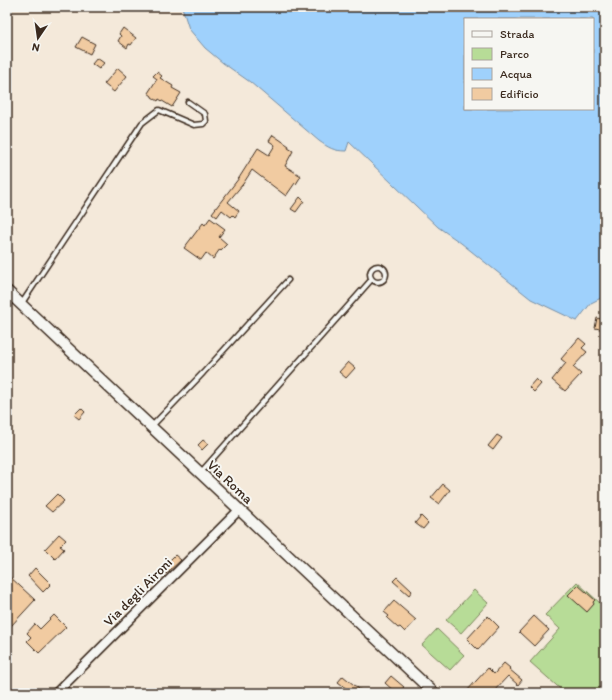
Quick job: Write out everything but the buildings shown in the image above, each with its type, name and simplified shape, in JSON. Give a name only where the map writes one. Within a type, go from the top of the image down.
[{"type":"street","name":"Via Roma","points":[[7,291],[434,693]]},
{"type":"street","name":"Via degli Aironi","points":[[56,693],[239,510]]},
{"type":"lane","points":[[21,304],[142,122],[159,110],[194,125],[203,124],[206,121],[205,114],[188,102]]},
{"type":"lane","points":[[200,473],[372,279]]},
{"type":"lane","points":[[151,427],[288,280]]},
{"type":"green space","points":[[577,582],[601,604],[605,600],[605,687],[599,693],[565,693],[530,662],[560,629],[545,615]]},
{"type":"green space","points":[[474,590],[488,603],[461,633],[446,620]]},
{"type":"green space","points":[[437,629],[464,655],[450,670],[422,645]]},
{"type":"water","points":[[182,7],[605,7],[605,297],[591,303],[577,321],[531,299],[461,243],[438,227],[349,142],[346,151],[332,149],[326,146],[250,82],[205,48],[189,29]]}]
